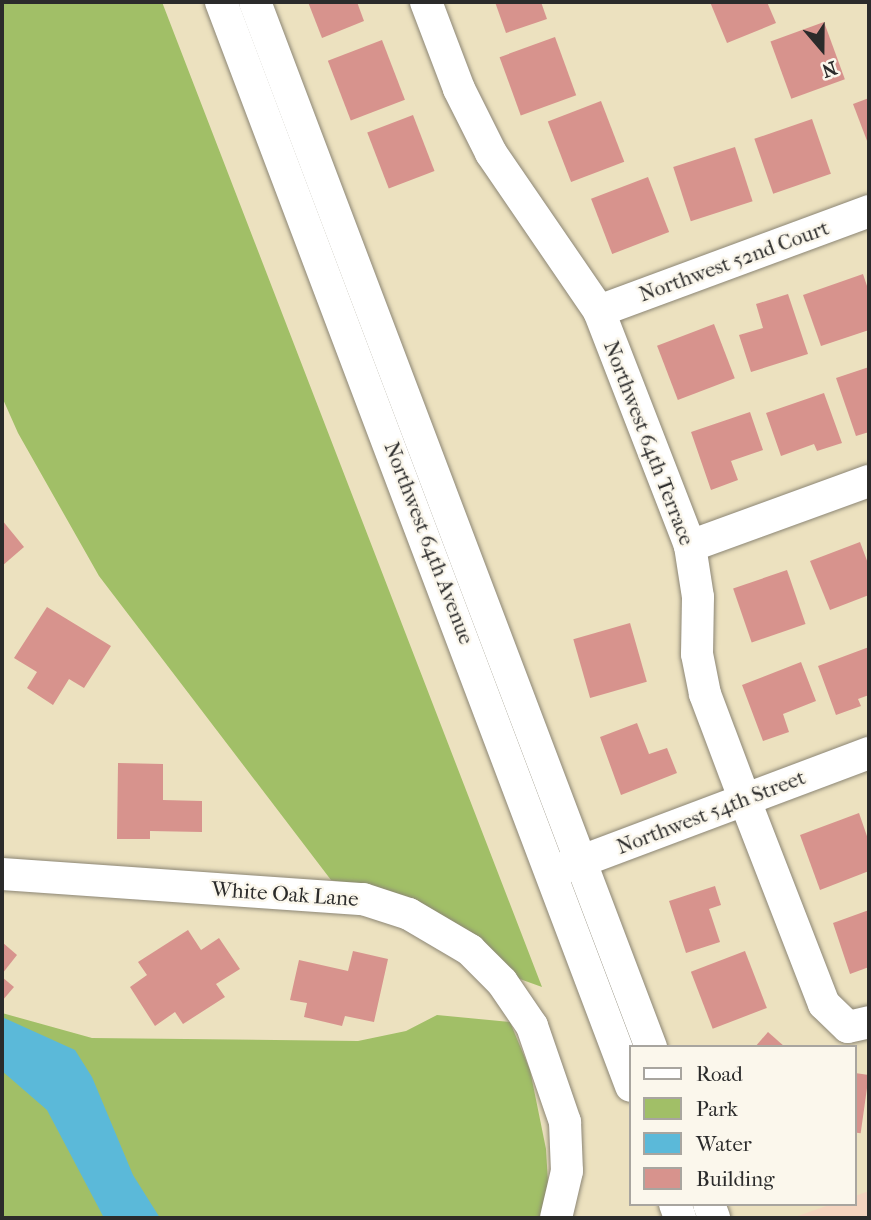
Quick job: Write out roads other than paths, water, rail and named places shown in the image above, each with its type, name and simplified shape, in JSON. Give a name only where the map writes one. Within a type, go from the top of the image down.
[{"type":"street","name":"Northwest 64th Avenue","points":[[221,2],[630,1083]]},
{"type":"street","name":"Northwest 64th Avenue","points":[[255,2],[650,1045]]},
{"type":"street","name":"Northwest 64th Terrace","points":[[426,2],[459,89],[491,153],[599,311],[690,546],[698,597],[697,654],[705,694],[824,1004],[858,1024]]},
{"type":"street","name":"Northwest 52nd Court","points":[[599,311],[869,211]]},
{"type":"street","points":[[690,546],[869,481]]},
{"type":"street","name":"Northwest 54th Street","points":[[552,872],[869,753]]},
{"type":"street","name":"White Oak Lane","points":[[2,874],[363,899],[409,914],[470,950],[502,982],[532,1026],[565,1122],[567,1171],[556,1218]]},
{"type":"water","points":[[2,1017],[75,1050],[92,1077],[133,1175],[160,1218],[104,1218],[47,1110],[2,1071]]}]
